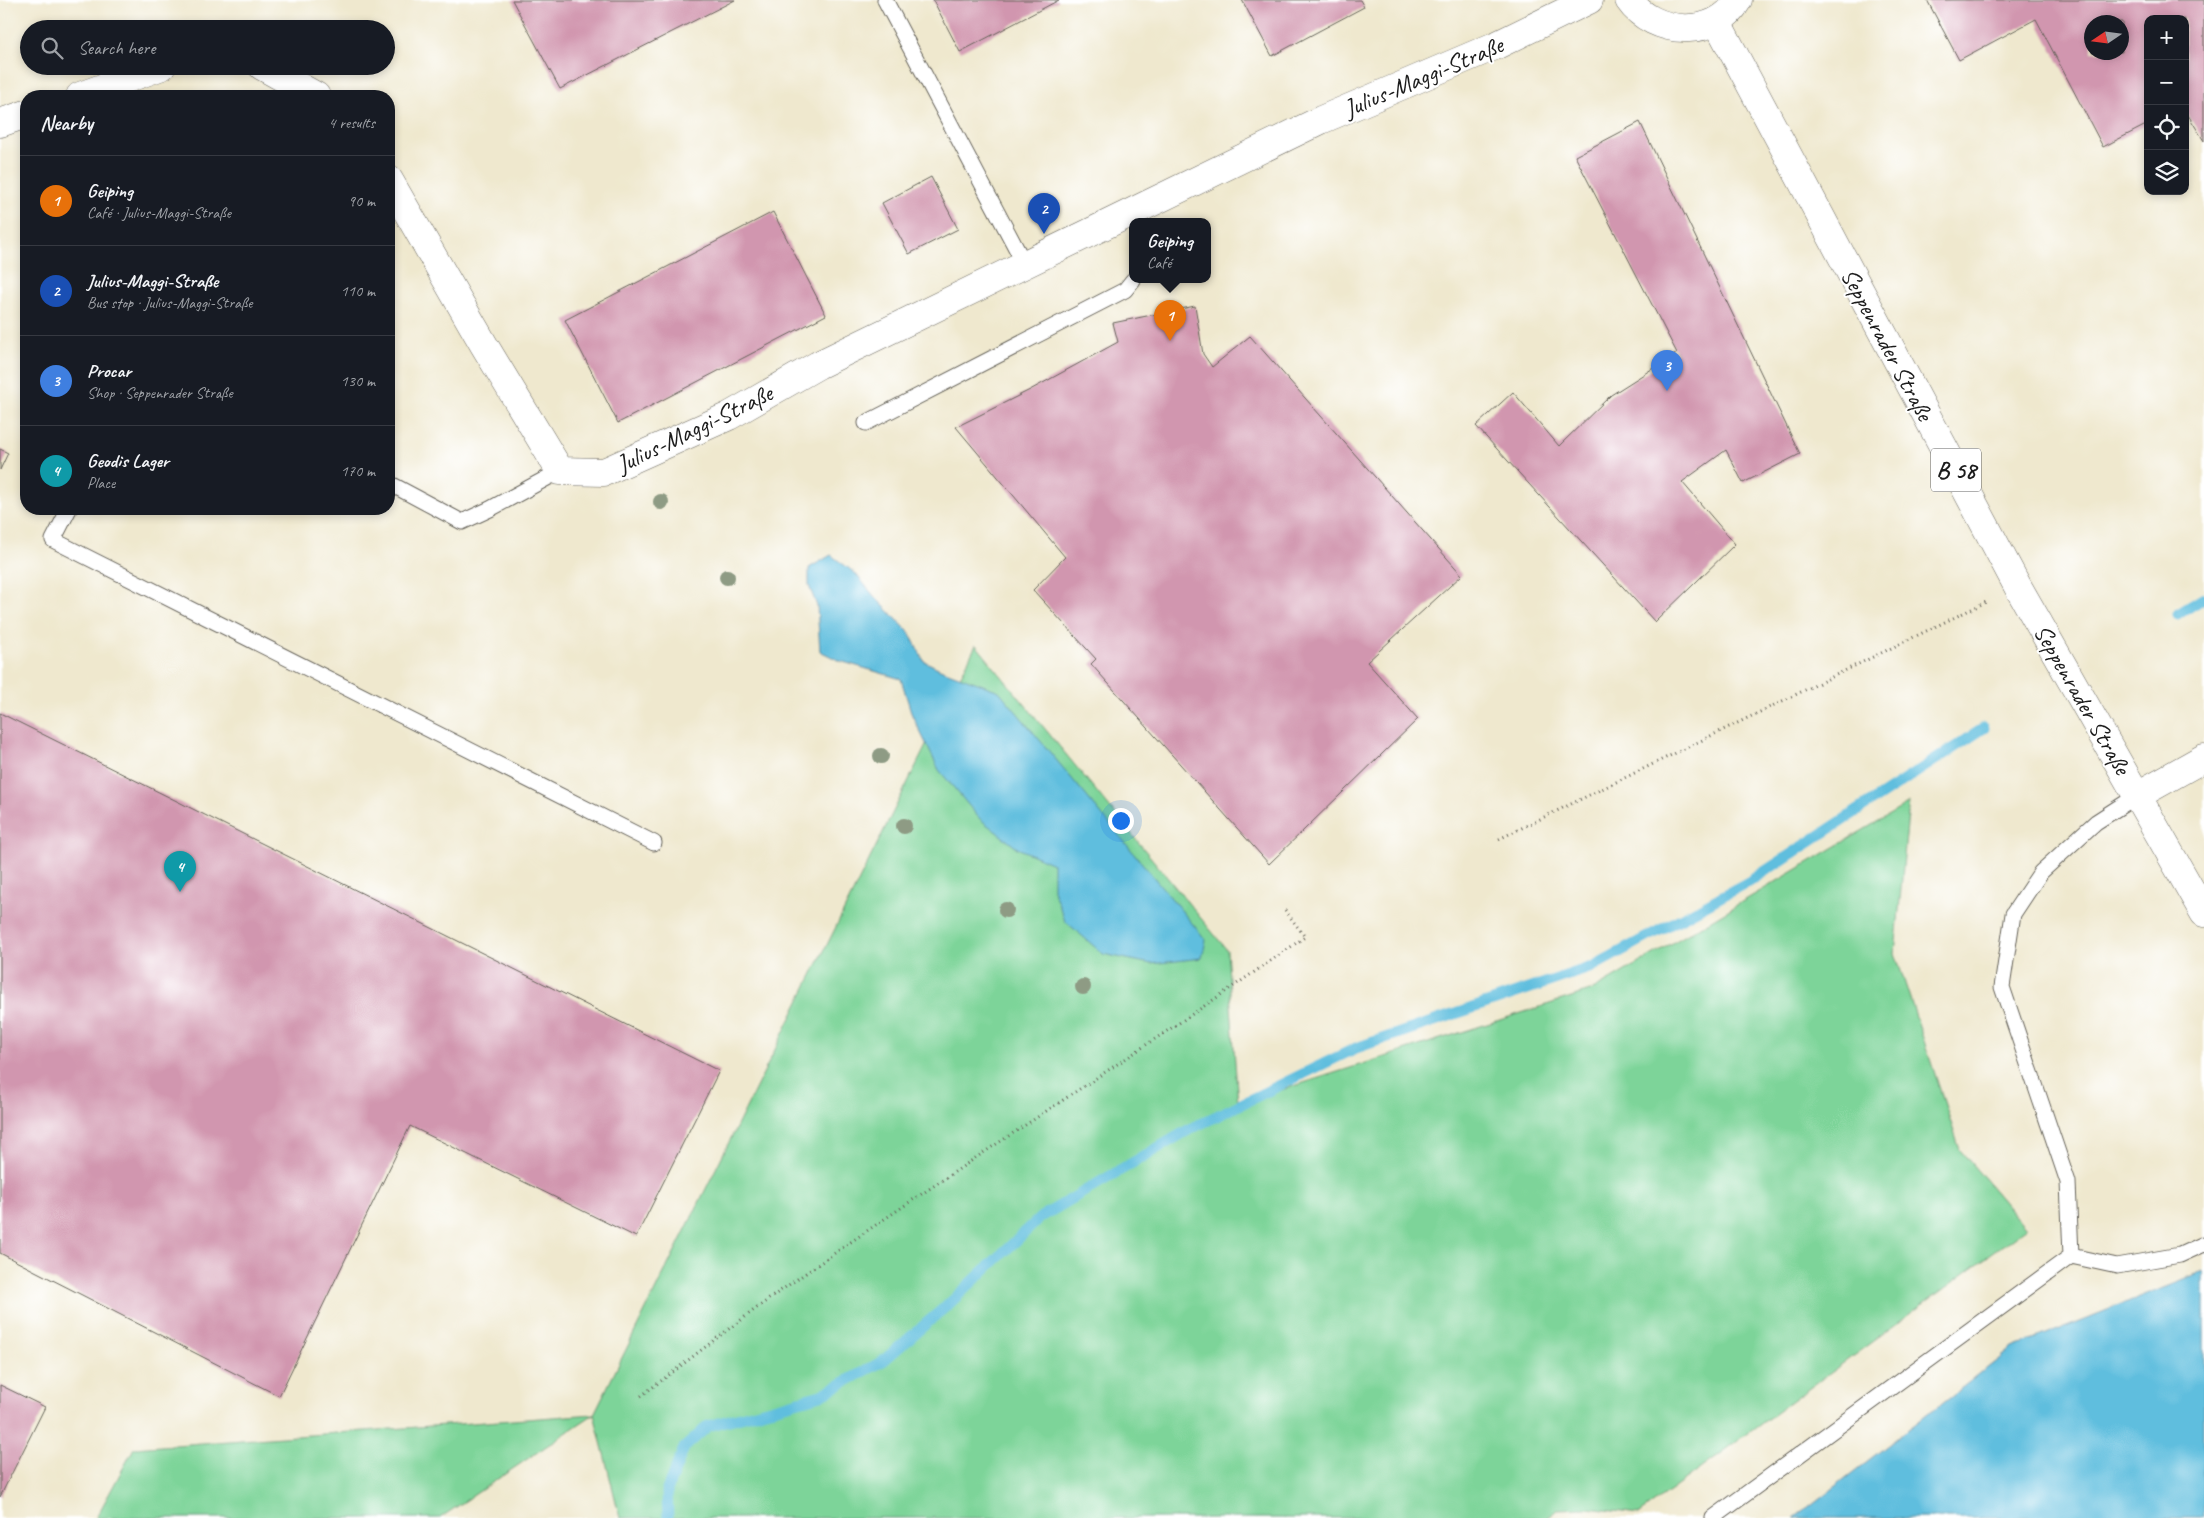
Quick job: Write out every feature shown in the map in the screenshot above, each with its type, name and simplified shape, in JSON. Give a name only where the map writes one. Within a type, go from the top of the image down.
[{"type":"street","name":"Julius-Maggi-Straße","points":[[1138,216],[1321,120],[1497,45],[1589,0]]},
{"type":"street","points":[[1629,0],[1635,10],[1658,25],[1686,29],[1717,22],[1735,6],[1738,0]]},
{"type":"street","name":"Seppenrader Straße","points":[[1717,22],[2018,587],[2204,913]]},
{"type":"street","points":[[96,90],[137,75]]},
{"type":"street","points":[[278,75],[305,90]]},
{"type":"street","points":[[0,123],[20,116]]},
{"type":"street","points":[[395,190],[484,345],[560,471]]},
{"type":"street","name":"Julius-Maggi-Straße","points":[[560,471],[604,472],[728,416],[818,365],[1026,265],[1129,220]]},
{"type":"street","name":"Seppenrader Straße","points":[[2138,795],[2204,758]]},
{"type":"lane","points":[[885,0],[1026,265]]},
{"type":"lane","points":[[866,423],[1126,290],[1131,283]]},
{"type":"lane","points":[[395,486],[462,522],[560,471]]},
{"type":"lane","points":[[66,515],[53,540],[654,843]]},
{"type":"lane","points":[[2071,1256],[2068,1182],[2002,987],[2013,914],[2041,872],[2096,822],[2138,795]]},
{"type":"lane","points":[[1713,1518],[2071,1256],[2117,1266],[2180,1255],[2204,1244]]},
{"type":"path","points":[[1498,839],[2018,587]]},
{"type":"path","points":[[641,1396],[798,1278],[1019,1127],[1185,1019],[1305,937],[1285,910]]},
{"type":"green space","points":[[976,645],[1227,950],[1238,1104],[1593,990],[1909,803],[1895,953],[1960,1150],[2026,1228],[1639,1514],[1587,1508],[1557,1509],[1545,1518],[620,1518],[594,1414]]},
{"type":"green space","points":[[594,1414],[440,1518],[96,1518],[134,1448]]},
{"type":"water","points":[[831,555],[855,573],[874,596],[909,632],[924,661],[999,691],[1206,940],[1202,958],[1151,964],[1103,954],[1065,921],[1053,890],[1053,864],[1017,848],[980,819],[939,770],[912,715],[901,679],[840,661],[820,651],[817,606],[809,586],[809,568]]},
{"type":"water","points":[[2204,1271],[2204,1518],[1794,1518],[2013,1348]]},
{"type":"building","points":[[512,0],[735,0],[560,89]]},
{"type":"building","points":[[933,0],[1059,0],[960,52]]},
{"type":"building","points":[[1242,0],[1360,0],[1364,7],[1272,56]]},
{"type":"building","points":[[1927,0],[2204,0],[2204,141],[2189,117],[2189,15],[2144,15],[2144,126],[2103,147],[2036,19],[1959,60]]},
{"type":"building","points":[[1640,122],[1800,454],[1743,483],[1726,450],[1682,482],[1735,544],[1655,622],[1476,426],[1513,392],[1559,446],[1611,395],[1677,353],[1575,156]]},
{"type":"building","points":[[931,177],[958,229],[909,254],[882,203]]},
{"type":"building","points":[[773,212],[826,315],[618,423],[565,320]]},
{"type":"building","points":[[1195,306],[1203,354],[1212,367],[1250,336],[1462,575],[1367,662],[1418,719],[1269,864],[1091,664],[1096,659],[1033,590],[1065,557],[956,427],[1030,390],[1118,342],[1113,323]]},
{"type":"building","points":[[0,449],[8,453],[0,470]]},
{"type":"building","points":[[0,713],[719,1071],[636,1237],[410,1126],[279,1396],[0,1253]]},
{"type":"building","points":[[0,1385],[45,1407],[0,1497]]},
{"type":"waterway","points":[[2178,614],[2204,598]]},
{"type":"waterway","points":[[668,1518],[667,1490],[684,1448],[708,1426],[821,1395],[883,1361],[951,1302],[1041,1217],[1190,1129],[1356,1048],[1592,967],[1750,881],[1984,728]]},
{"type":"place","name":"Julius-Maggi-Straße","points":[[1044,234]]},
{"type":"place","name":"Geiping","points":[[1170,341]]},
{"type":"place","name":"Procar","points":[[1667,391]]},
{"type":"place","name":"Geodis Lager","points":[[180,892]]}]
